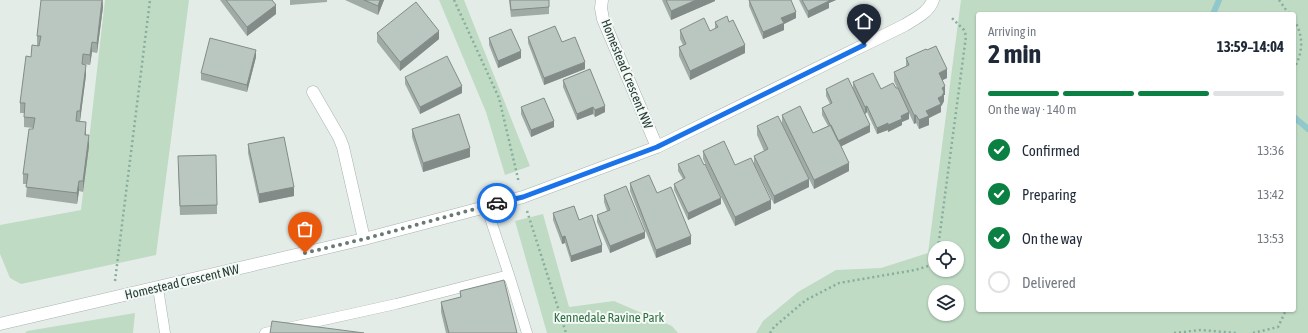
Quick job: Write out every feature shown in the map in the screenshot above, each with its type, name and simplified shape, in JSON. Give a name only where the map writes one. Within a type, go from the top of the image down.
[{"type":"street","name":"Homestead Crescent NW","points":[[602,0],[601,8],[603,19],[657,147]]},
{"type":"street","name":"Homestead Crescent NW","points":[[0,324],[364,239],[523,197],[657,147],[905,25],[924,13],[931,5],[933,0]]},
{"type":"street","points":[[313,92],[339,137],[343,147],[364,239]]},
{"type":"lane","points":[[486,206],[527,333]]},
{"type":"lane","points":[[265,333],[396,304],[509,275]]},
{"type":"lane","points":[[158,288],[165,333]]},
{"type":"path","points":[[113,298],[150,0]]},
{"type":"path","points":[[454,0],[499,98],[523,197],[566,333]]},
{"type":"path","points":[[1279,0],[1288,12]]},
{"type":"path","points":[[939,241],[966,36],[964,30],[950,17]]},
{"type":"path","points":[[1296,25],[1301,38],[1301,50],[1296,65]]},
{"type":"path","points":[[770,333],[774,327],[806,300],[839,284],[915,270],[928,266]]},
{"type":"path","points":[[1253,333],[1278,327],[1285,312]]},
{"type":"path","points":[[1174,333],[1201,330],[1237,333]]},
{"type":"green space","points":[[105,0],[189,0],[156,255],[21,284],[10,278],[0,254],[0,225],[81,210]]},
{"type":"green space","points":[[439,0],[464,0],[530,166],[505,175],[486,112]]},
{"type":"green space","points":[[961,0],[1308,0],[1308,333],[756,333],[763,321],[798,292],[836,270],[881,268],[928,253],[928,277],[964,277],[964,241],[930,241]]},
{"type":"green space","name":"Kennedale Ravine Park","points":[[543,214],[569,307],[614,301],[672,326],[678,333],[547,333],[515,221]]},
{"type":"green space","points":[[135,313],[133,333],[25,333],[27,331]]},
{"type":"building","points":[[41,0],[102,0],[97,43],[92,42],[90,55],[83,54],[82,64],[86,65],[80,111],[77,111],[76,121],[86,122],[85,135],[89,135],[83,181],[79,181],[77,193],[26,187],[28,174],[23,174],[29,129],[33,129],[35,118],[24,117],[25,103],[20,103],[26,56],[31,57],[32,45],[39,46],[41,36],[37,36]]},
{"type":"building","points":[[226,0],[272,0],[276,5],[247,27]]},
{"type":"building","points":[[364,0],[380,0],[378,6]]},
{"type":"building","points":[[510,0],[549,0],[549,7],[511,10]]},
{"type":"building","points":[[666,0],[696,0],[671,11]]},
{"type":"building","points":[[749,0],[791,0],[796,12],[781,18],[784,23],[763,32]]},
{"type":"building","points":[[802,0],[829,0],[829,1],[808,11]]},
{"type":"building","points":[[416,2],[439,31],[400,62],[377,33]]},
{"type":"building","points":[[727,16],[729,22],[733,20],[745,45],[690,71],[679,47],[686,44],[680,30],[704,18],[710,31],[718,27],[715,22]]},
{"type":"building","points":[[555,26],[562,42],[575,37],[585,62],[544,78],[528,37]]},
{"type":"building","points":[[511,29],[521,51],[498,61],[489,38]]},
{"type":"building","points":[[210,38],[256,50],[247,85],[201,73]]},
{"type":"building","points":[[936,46],[947,69],[939,73],[945,86],[942,88],[944,92],[942,96],[938,98],[941,104],[926,111],[929,116],[919,120],[916,115],[914,115],[894,72],[909,65],[906,58]]},
{"type":"building","points":[[447,56],[462,86],[420,107],[405,77]]},
{"type":"building","points":[[590,69],[605,106],[595,110],[593,107],[577,114],[563,80]]},
{"type":"building","points":[[873,73],[881,89],[893,83],[896,88],[898,88],[909,112],[901,116],[902,119],[877,128],[867,106],[865,107],[853,82]]},
{"type":"building","points":[[848,78],[870,125],[838,141],[822,108],[832,103],[826,89]]},
{"type":"building","points":[[544,98],[554,121],[531,130],[521,107]]},
{"type":"building","points":[[800,106],[813,133],[831,125],[849,163],[814,180],[782,115]]},
{"type":"building","points":[[459,114],[470,148],[423,163],[412,129]]},
{"type":"building","points":[[778,116],[809,179],[774,196],[754,156],[768,149],[757,126]]},
{"type":"building","points":[[284,137],[294,187],[259,194],[248,144]]},
{"type":"building","points":[[724,141],[735,165],[751,158],[771,200],[735,217],[703,151]]},
{"type":"building","points":[[216,155],[217,205],[180,206],[178,156]]},
{"type":"building","points":[[699,155],[704,165],[705,164],[721,198],[688,213],[674,184],[685,178],[678,164]]},
{"type":"building","points":[[649,175],[657,193],[671,187],[691,236],[656,250],[630,183]]},
{"type":"building","points":[[626,186],[645,232],[610,246],[597,215],[610,210],[604,195]]},
{"type":"building","points":[[574,206],[579,220],[592,215],[602,245],[571,256],[565,236],[562,237],[553,213]]},
{"type":"building","points":[[504,280],[517,333],[449,333],[441,302],[461,297],[460,291]]},
{"type":"building","points":[[272,321],[364,333],[270,333]]},
{"type":"waterway","points":[[1214,12],[1219,0]]},
{"type":"waterway","points":[[1296,119],[1308,129]]},
{"type":"way so far","points":[[305,253],[364,239],[497,203]]},
{"type":"route","points":[[497,203],[523,197],[657,147],[864,45]]}]
